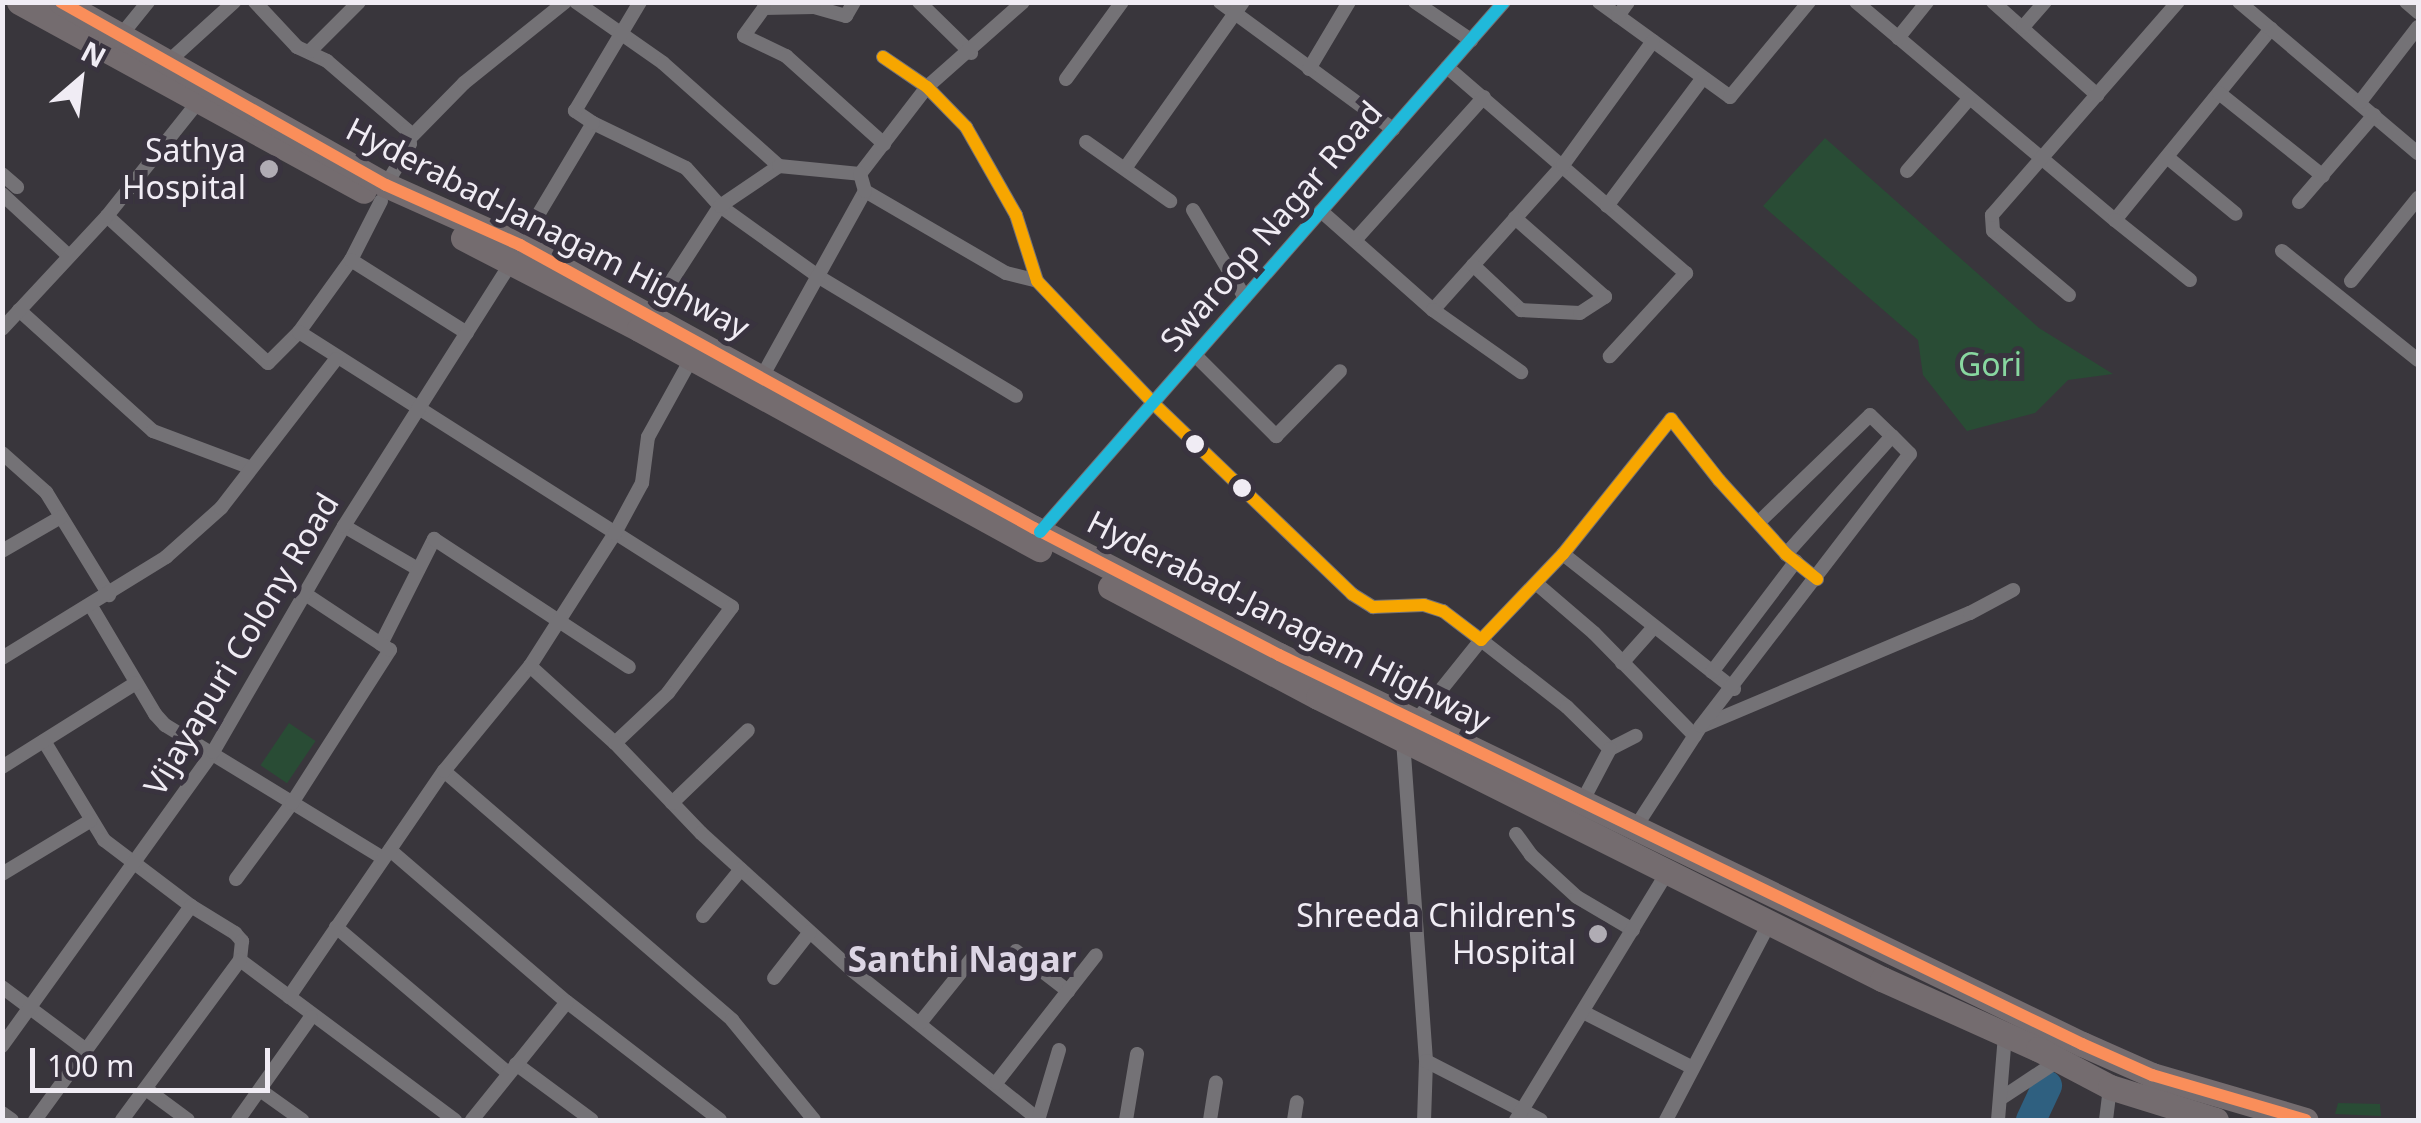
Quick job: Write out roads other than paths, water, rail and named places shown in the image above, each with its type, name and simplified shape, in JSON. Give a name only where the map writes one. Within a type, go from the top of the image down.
[{"type":"highway","name":"Hyderabad-Janagam Highway","points":[[20,2],[198,102],[384,193],[650,314],[763,375],[842,431],[1014,537],[1409,730],[1582,802],[2134,1067],[2306,1120]]},
{"type":"highway","name":"Hyderabad-Janagam Highway","points":[[62,2],[122,34],[384,193]]},
{"type":"highway","name":"Hyderabad-Janagam Highway","points":[[516,253],[691,359],[1040,532],[1668,874],[2110,1087],[2216,1120]]},
{"type":"street","points":[[122,34],[148,2]]},
{"type":"street","points":[[169,62],[234,2]]},
{"type":"street","points":[[255,2],[297,47],[310,51],[380,107],[410,138]]},
{"type":"street","points":[[107,216],[268,363],[299,332],[351,260],[410,138],[464,83],[564,2]]},
{"type":"street","points":[[576,2],[673,71],[779,166],[860,174]]},
{"type":"street","points":[[640,2],[575,111],[686,168],[720,206],[819,277],[1016,396]]},
{"type":"street","points":[[854,2],[846,16],[814,7],[764,8],[744,36],[786,56],[884,144]]},
{"type":"street","points":[[919,2],[971,53]]},
{"type":"street","points":[[860,174],[927,86],[971,53],[1023,2]]},
{"type":"street","points":[[1066,79],[1122,2]]},
{"type":"street","points":[[1220,2],[1239,8],[1308,68],[1393,129]]},
{"type":"street","points":[[1308,68],[1349,2]]},
{"type":"street","points":[[1415,2],[1470,40]]},
{"type":"street","name":"Swaroop Nagar Road","points":[[1040,532],[1504,2]]},
{"type":"street","points":[[1599,2],[1623,9],[1652,41],[1730,97],[1809,2]]},
{"type":"street","points":[[1856,2],[1968,100],[2190,280]]},
{"type":"street","points":[[1898,38],[1927,2]]},
{"type":"street","points":[[1993,2],[2097,95]]},
{"type":"street","points":[[2023,27],[2044,2]]},
{"type":"street","points":[[2069,294],[1994,232],[1990,224],[1996,210],[2178,2]]},
{"type":"street","points":[[2239,2],[2418,153]]},
{"type":"street","points":[[2406,2],[2418,12]]},
{"type":"street","points":[[310,51],[348,6]]},
{"type":"street","points":[[1126,167],[1239,8]]},
{"type":"street","points":[[2360,102],[2418,27]]},
{"type":"street","points":[[2115,220],[2271,29]]},
{"type":"street","points":[[1433,310],[1562,165],[1652,41]]},
{"type":"street","points":[[883,58],[927,86],[966,127],[1016,215],[1036,281],[1153,403],[1352,594],[1373,606],[1401,602],[1444,611],[1568,707],[1610,749]]},
{"type":"street","points":[[1447,68],[1686,273],[1610,356]]},
{"type":"street","points":[[1607,206],[1702,80]]},
{"type":"street","points":[[2219,93],[2322,176]]},
{"type":"street","points":[[1356,240],[1484,97]]},
{"type":"street","points":[[1907,171],[1968,100]]},
{"type":"street","points":[[2,328],[107,216],[198,102]]},
{"type":"street","points":[[2299,202],[2374,115]]},
{"type":"street","name":"Vijayapuri Colony Road","points":[[2,1046],[135,866],[213,752],[344,526],[418,412],[593,123]]},
{"type":"street","points":[[1086,142],[1170,201]]},
{"type":"street","points":[[2167,156],[2236,214]]},
{"type":"street","points":[[650,314],[720,206],[779,166]]},
{"type":"street","points":[[2,174],[10,190],[69,256]]},
{"type":"street","points":[[860,174],[865,191],[1006,273],[1036,281]]},
{"type":"street","points":[[763,375],[865,191]]},
{"type":"street","points":[[2351,281],[2418,198]]},
{"type":"street","points":[[1194,210],[1245,298]]},
{"type":"street","points":[[1321,211],[1433,310],[1520,372]]},
{"type":"street","points":[[1473,265],[1522,310],[1580,312],[1605,296],[1515,218]]},
{"type":"street","points":[[2282,251],[2418,360]]},
{"type":"street","points":[[351,260],[466,333]]},
{"type":"street","points":[[19,310],[152,431],[249,467]]},
{"type":"street","points":[[299,332],[418,412],[732,607],[668,694],[615,744]]},
{"type":"street","points":[[1196,355],[1276,436],[1340,371]]},
{"type":"street","points":[[2,658],[166,557],[220,508],[336,359]]},
{"type":"street","points":[[289,997],[444,771],[530,666],[615,533],[642,483],[648,437],[691,359]]},
{"type":"street","points":[[1635,828],[1698,731],[1734,689],[1910,454],[1870,415],[1759,522]]},
{"type":"street","points":[[1424,1120],[1426,1061],[1409,730],[1481,640],[1564,554],[1672,419],[1759,522],[1817,579]]},
{"type":"street","points":[[1712,672],[1791,557],[1892,436]]},
{"type":"street","points":[[2,452],[46,492],[109,595]]},
{"type":"street","points":[[2,551],[61,516]]},
{"type":"street","points":[[344,526],[418,569]]},
{"type":"street","points":[[381,644],[434,538],[629,667]]},
{"type":"street","points":[[1564,554],[1734,689]]},
{"type":"street","points":[[1536,584],[1698,731]]},
{"type":"street","points":[[1698,731],[2013,590]]},
{"type":"street","points":[[236,878],[292,803],[390,650],[307,595]]},
{"type":"street","points":[[91,606],[166,725],[292,803],[387,854],[567,1002],[720,1120]]},
{"type":"street","points":[[1622,662],[1654,627]]},
{"type":"street","points":[[530,666],[810,932],[1039,1119],[1059,1050]]},
{"type":"street","points":[[2,767],[136,683]]},
{"type":"street","points":[[672,803],[748,730]]},
{"type":"street","points":[[1582,802],[1610,749],[1636,736]]},
{"type":"street","points":[[44,741],[90,821],[135,866],[242,941],[240,960],[122,1120]]},
{"type":"street","points":[[444,771],[732,1020],[814,1120]]},
{"type":"street","points":[[2,874],[90,821]]},
{"type":"street","points":[[1516,834],[1531,855],[1577,897],[1633,930]]},
{"type":"street","points":[[703,916],[741,869]]},
{"type":"street","points":[[1519,1116],[1668,874]]},
{"type":"street","points":[[35,1120],[191,906]]},
{"type":"street","points":[[1666,1120],[1736,976],[1769,924]]},
{"type":"street","points":[[336,928],[512,1068],[592,1120]]},
{"type":"street","points":[[774,978],[810,932]]},
{"type":"street","points":[[1016,952],[1068,991]]},
{"type":"street","points":[[996,1083],[1096,955]]},
{"type":"street","points":[[920,1023],[973,958]]},
{"type":"street","points":[[240,960],[454,1120]]},
{"type":"street","points":[[2,987],[86,1049]]},
{"type":"street","points":[[472,1120],[567,1002]]},
{"type":"street","points":[[1583,1012],[1694,1068]]},
{"type":"street","points":[[238,1120],[312,1017]]},
{"type":"street","points":[[1998,1120],[2005,1034]]},
{"type":"street","points":[[1126,1120],[1137,1054]]},
{"type":"street","points":[[2000,1100],[2060,1060]]},
{"type":"street","points":[[1426,1061],[1519,1116],[1541,1120]]},
{"type":"street","points":[[1210,1120],[1216,1082]]},
{"type":"street","points":[[2106,1120],[2110,1087]]},
{"type":"street","points":[[146,1089],[188,1120]]},
{"type":"street","points":[[260,1090],[302,1120]]},
{"type":"street","points":[[1294,1120],[1297,1102]]},
{"type":"street","points":[[2,1113],[12,1120]]},
{"type":"waterway","points":[[2031,1120],[2047,1086]]},
{"type":"place","name":"Sathya Hospital","points":[[269,169]]},
{"type":"place","name":"Shreeda Children's Hospital","points":[[1598,934]]},
{"type":"district","name":"Santhi Nagar","points":[[962,959]]},
{"type":"park label","name":"Gori","points":[[1990,364]]}]
